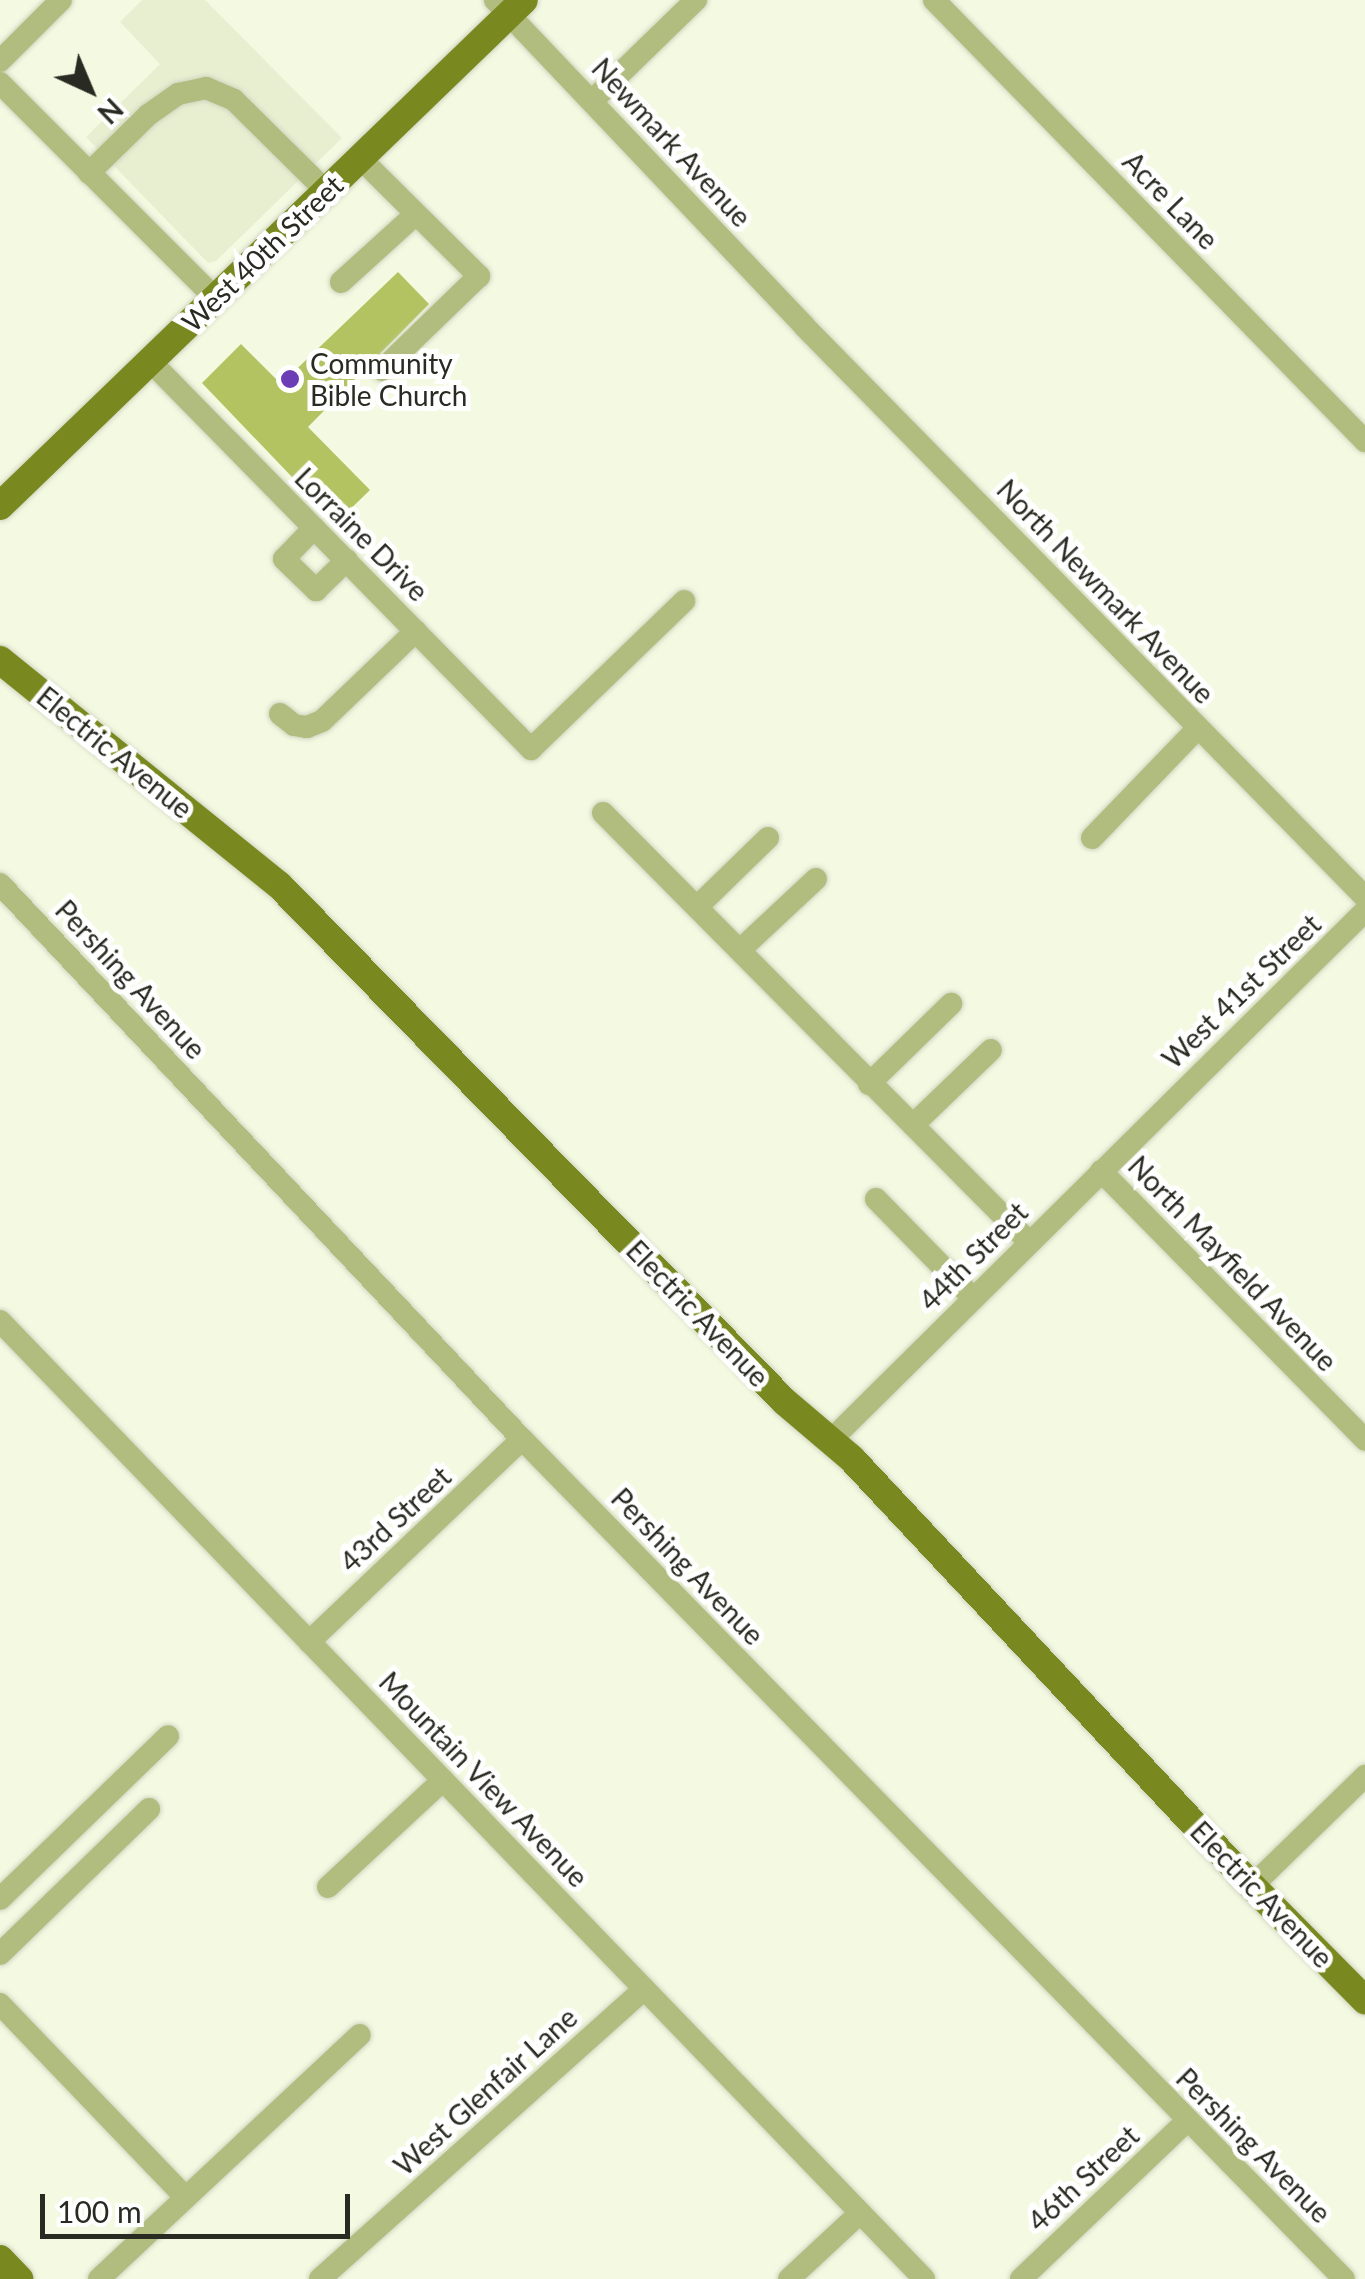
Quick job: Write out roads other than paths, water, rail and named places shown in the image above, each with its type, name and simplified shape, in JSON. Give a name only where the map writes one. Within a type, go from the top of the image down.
[{"type":"main road","name":"West 40th Street","points":[[0,506],[360,158],[510,5]]},
{"type":"main road","name":"Electric Avenue","points":[[5,666],[279,885],[785,1402],[830,1441],[1365,2000]]},
{"type":"main road","points":[[0,2258],[20,2279]]},
{"type":"street","points":[[0,61],[61,0]]},
{"type":"street","points":[[593,100],[696,0]]},
{"type":"street","name":"Acre Lane","points":[[934,0],[1365,442]]},
{"type":"street","name":"Newmark Avenue","points":[[510,5],[804,326]]},
{"type":"street","points":[[0,83],[215,298]]},
{"type":"street","points":[[89,172],[148,115],[178,94],[206,88],[234,100],[326,191]]},
{"type":"street","points":[[360,158],[478,276],[382,370]]},
{"type":"street","points":[[341,282],[416,214]]},
{"type":"street","name":"North Newmark Avenue","points":[[804,326],[1365,898]]},
{"type":"street","name":"Lorraine Drive","points":[[150,361],[531,749],[684,601]]},
{"type":"street","points":[[314,528],[284,558],[316,590],[347,560]]},
{"type":"street","points":[[280,714],[294,725],[307,727],[322,721],[416,631]]},
{"type":"street","points":[[1092,838],[1198,728]]},
{"type":"street","points":[[602,813],[1030,1242]]},
{"type":"street","points":[[698,907],[768,838]]},
{"type":"street","points":[[740,950],[816,879]]},
{"type":"street","name":"Pershing Avenue","points":[[0,884],[522,1440],[1344,2279]]},
{"type":"street","name":"West 41st Street","points":[[1158,1114],[1365,911]]},
{"type":"street","points":[[869,1084],[950,1004]]},
{"type":"street","points":[[913,1125],[991,1050]]},
{"type":"street","name":"44th Street","points":[[830,1441],[1158,1114]]},
{"type":"street","name":"North Mayfield Avenue","points":[[1101,1171],[1365,1440]]},
{"type":"street","points":[[876,1199],[973,1298]]},
{"type":"street","name":"Mountain View Avenue","points":[[0,1321],[924,2279]]},
{"type":"street","name":"43rd Street","points":[[309,1642],[522,1440]]},
{"type":"street","points":[[0,1899],[168,1736]]},
{"type":"street","points":[[1252,1886],[1365,1776]]},
{"type":"street","points":[[328,1887],[442,1780]]},
{"type":"street","points":[[0,1954],[149,1809]]},
{"type":"street","name":"West Glenfair Lane","points":[[320,2279],[644,1988]]},
{"type":"street","points":[[0,2004],[185,2197]]},
{"type":"street","points":[[100,2279],[360,2035]]},
{"type":"street","name":"46th Street","points":[[1021,2279],[1188,2121]]},
{"type":"street","points":[[789,2279],[860,2213]]},
{"type":"place","name":"Community Bible Church","points":[[290,379]]}]
